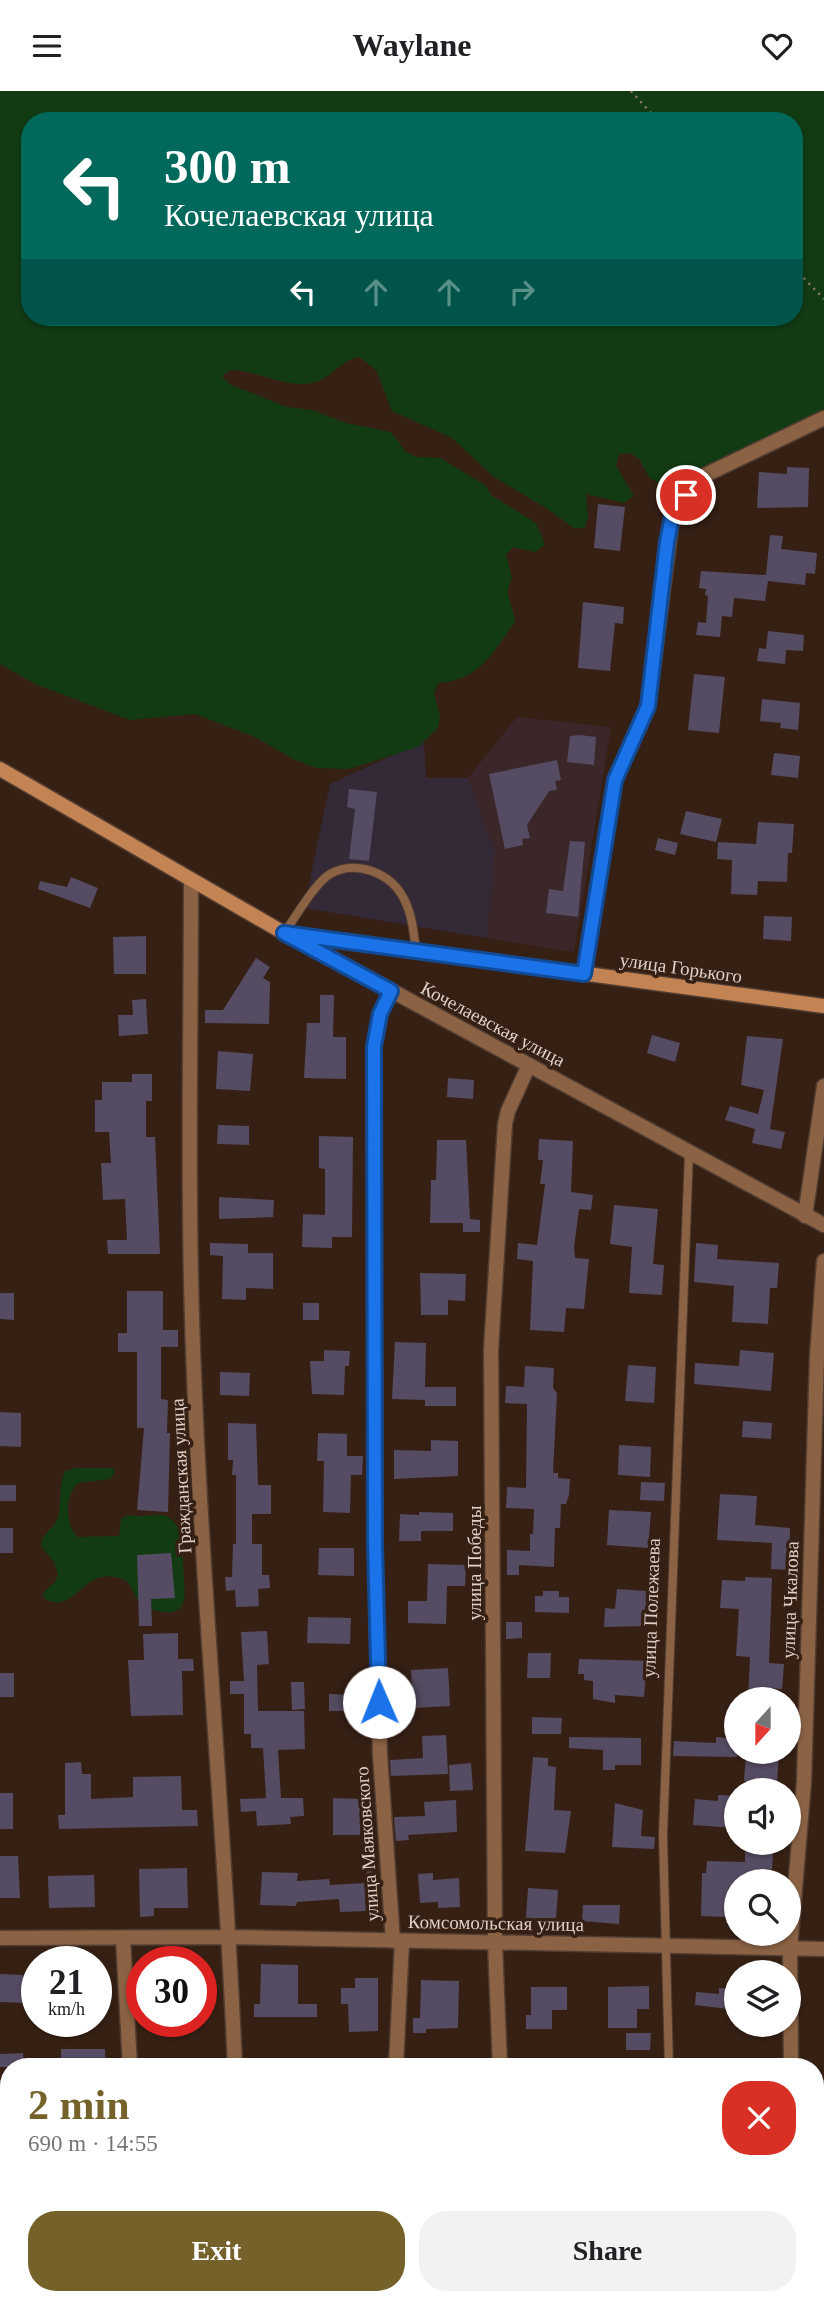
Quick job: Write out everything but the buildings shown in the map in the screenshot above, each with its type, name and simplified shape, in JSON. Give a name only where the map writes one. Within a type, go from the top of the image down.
[{"type":"main road","name":"Кочелаевская улица","points":[[0,769],[284,933]]},
{"type":"main road","name":"улица Горького","points":[[284,933],[824,1006]]},
{"type":"street","points":[[584,974],[615,780],[648,706],[673,512],[699,478],[824,418]]},
{"type":"street","name":"Гражданская улица","points":[[191,881],[191,1281],[201,1507],[230,1937],[235,2058]]},
{"type":"street","name":"Кочелаевская улица","points":[[284,933],[824,1225]]},
{"type":"street","name":"улица Маяковского","points":[[391,991],[380,1014],[374,1046],[375,1544],[380,1755],[397,1941],[396,2058]]},
{"type":"street","name":"улица Победы","points":[[500,2058],[495,1943],[491,1350],[505,1124],[508,1111],[529,1065]]},
{"type":"street","points":[[805,1216],[824,1086]]},
{"type":"street","name":"улица Чкалова","points":[[791,2058],[790,1948],[804,1782],[817,1356],[824,1261]]},
{"type":"street","name":"Комсомольская улица","points":[[0,1938],[230,1937],[824,1949]]},
{"type":"street","points":[[123,1938],[130,2058]]},
{"type":"lane","points":[[284,933],[328,875],[347,867],[369,869],[386,879],[403,898],[413,928],[416,951]]},
{"type":"lane","name":"улица Полежаева","points":[[669,2058],[664,1945],[667,1679],[689,1152]]},
{"type":"path","points":[[631,91],[650,112]]},
{"type":"path","points":[[803,277],[824,299]]},
{"type":"shaded area","points":[[517,717],[611,727],[574,952],[487,938],[495,852],[468,778]]},
{"type":"shaded area","points":[[424,741],[426,778],[468,778],[495,852],[487,938],[304,908],[330,784]]},
{"type":"green space","points":[[0,91],[824,91],[824,412],[745,448],[685,480],[659,483],[650,478],[639,459],[630,453],[619,454],[616,466],[634,496],[624,503],[586,494],[588,517],[585,527],[575,529],[494,477],[452,438],[392,411],[376,370],[359,357],[312,383],[291,383],[230,370],[222,376],[231,385],[287,407],[312,410],[346,423],[391,432],[406,452],[417,457],[440,458],[485,485],[491,495],[536,523],[545,545],[535,552],[513,547],[506,555],[512,578],[508,595],[515,622],[492,654],[475,671],[465,677],[438,683],[434,694],[440,716],[438,728],[418,747],[349,769],[316,768],[293,759],[255,737],[195,714],[130,720],[35,684],[0,664]]},
{"type":"green space","points":[[76,1468],[113,1468],[115,1472],[110,1479],[78,1483],[73,1488],[68,1510],[71,1525],[78,1537],[119,1536],[121,1519],[128,1515],[165,1516],[177,1526],[182,1544],[184,1586],[183,1604],[178,1610],[158,1611],[141,1606],[128,1582],[113,1577],[100,1577],[90,1582],[65,1601],[55,1602],[44,1598],[43,1593],[55,1582],[58,1574],[54,1562],[41,1546],[42,1541],[58,1517],[65,1471]]},
{"type":"route","points":[[379,1702],[375,1544],[374,1046],[380,1014],[391,991],[284,933],[584,974],[615,780],[648,706],[667,542],[673,512],[686,495]]}]
